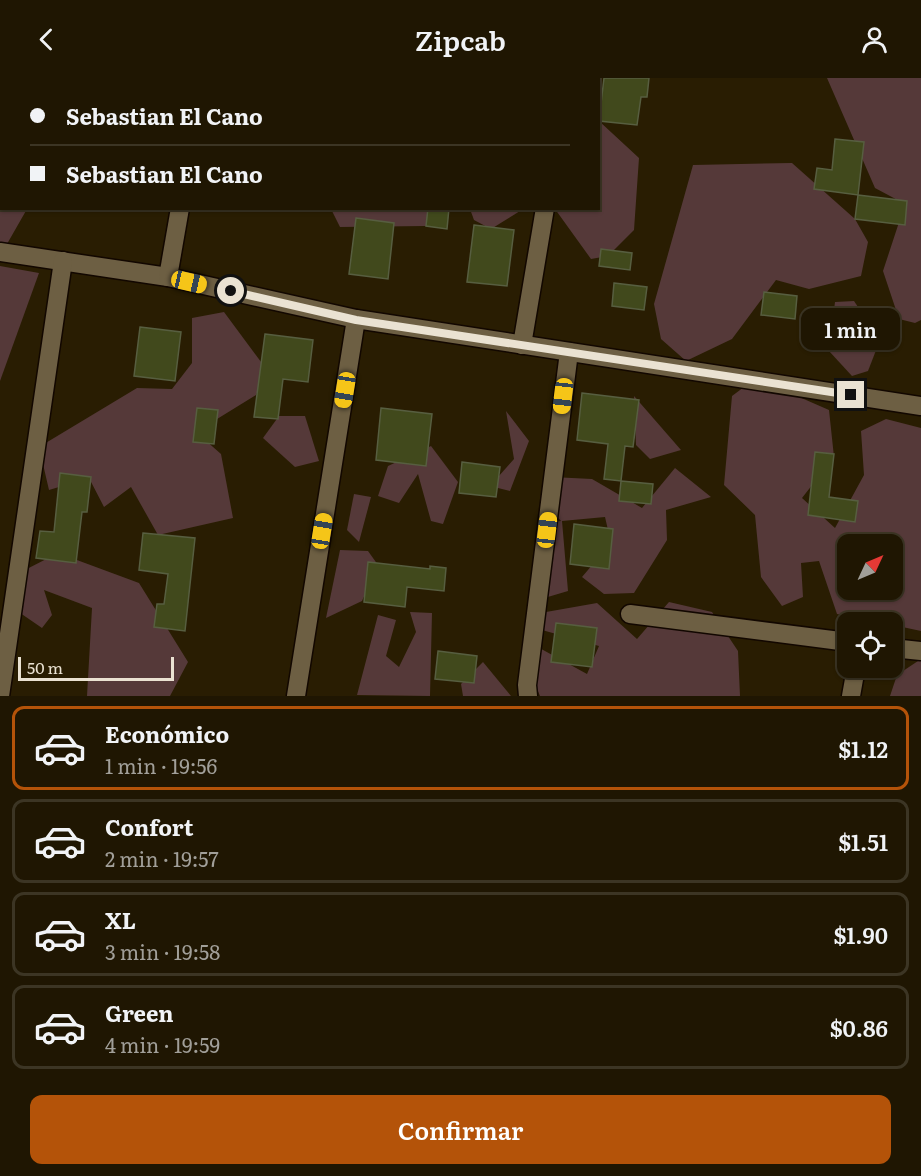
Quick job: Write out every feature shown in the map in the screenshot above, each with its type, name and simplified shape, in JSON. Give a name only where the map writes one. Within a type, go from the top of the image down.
[{"type":"street","points":[[168,277],[180,210]]},
{"type":"street","points":[[522,345],[545,210]]},
{"type":"street","points":[[0,252],[168,277],[356,320],[921,406]]},
{"type":"street","points":[[0,696],[63,261]]},
{"type":"street","points":[[296,696],[356,320]]},
{"type":"street","points":[[528,696],[527,685],[569,352]]},
{"type":"street","points":[[630,614],[837,641]]},
{"type":"street","points":[[903,649],[921,651]]},
{"type":"street","points":[[852,696],[855,678]]},
{"type":"shaded area","points":[[827,78],[921,78],[921,320],[915,323],[899,319],[883,271],[905,204],[875,188]]},
{"type":"shaded area","points":[[600,122],[639,158],[634,230],[608,256],[591,259],[556,210],[600,210]]},
{"type":"shaded area","points":[[792,163],[855,219],[868,242],[861,276],[809,289],[776,280],[732,339],[686,361],[661,339],[654,304],[693,165]]},
{"type":"shaded area","points":[[0,210],[26,210],[7,244],[0,246]]},
{"type":"shaded area","points":[[332,210],[436,210],[426,226],[340,227]]},
{"type":"shaded area","points":[[470,210],[520,210],[491,229],[474,220]]},
{"type":"shaded area","points":[[0,266],[39,273],[0,381]]},
{"type":"shaded area","points":[[854,301],[880,340],[868,371],[852,376],[829,351],[835,302]]},
{"type":"shaded area","points":[[224,312],[267,370],[256,395],[196,432],[221,454],[233,518],[158,535],[131,487],[104,507],[89,478],[49,490],[39,447],[137,388],[172,389],[192,363],[192,318]]},
{"type":"shaded area","points":[[756,378],[829,410],[834,457],[802,498],[835,528],[864,475],[861,431],[886,419],[921,428],[921,631],[903,627],[903,612],[837,612],[837,614],[819,561],[801,563],[803,597],[782,606],[761,577],[755,515],[724,485],[732,396]]},
{"type":"shaded area","points":[[634,396],[681,450],[650,459],[636,445]]},
{"type":"shaded area","points":[[506,411],[529,441],[510,491],[490,486],[514,459]]},
{"type":"shaded area","points":[[279,416],[305,416],[319,461],[295,467],[263,438]]},
{"type":"shaded area","points":[[431,446],[458,482],[443,524],[431,521],[418,474],[399,503],[378,496],[388,466]]},
{"type":"shaded area","points":[[675,468],[711,497],[666,510],[667,540],[634,593],[604,594],[582,577],[611,543],[605,517],[562,521],[568,591],[531,602],[537,523],[561,521],[544,503],[552,477],[592,479],[642,508]]},
{"type":"shaded area","points":[[354,494],[371,497],[359,542],[347,530]]},
{"type":"shaded area","points":[[340,550],[368,551],[378,565],[362,601],[326,618]]},
{"type":"shaded area","points":[[58,553],[139,583],[188,662],[170,696],[87,696],[92,608],[44,590],[52,615],[42,628],[10,606],[19,573]]},
{"type":"shaded area","points":[[669,602],[712,612],[738,651],[740,696],[540,696],[529,670],[534,645],[587,674],[599,646],[542,630],[546,612],[597,603],[637,639]]},
{"type":"shaded area","points":[[410,612],[432,613],[430,696],[357,695],[378,615],[396,620],[386,656],[399,667],[416,632]]},
{"type":"shaded area","points":[[921,659],[921,696],[890,696],[896,678],[903,678],[903,671]]},
{"type":"shaded area","points":[[483,662],[511,696],[463,696],[461,684]]},
{"type":"building","points":[[604,78],[649,78],[647,97],[641,97],[637,125],[600,121]]},
{"type":"building","points":[[835,139],[864,142],[858,195],[814,189],[817,168],[832,170]]},
{"type":"building","points":[[858,195],[907,201],[905,225],[855,219]]},
{"type":"building","points":[[428,210],[449,210],[447,229],[426,226]]},
{"type":"building","points":[[356,218],[394,223],[388,279],[349,274]]},
{"type":"building","points":[[474,225],[514,230],[507,286],[467,282]]},
{"type":"building","points":[[601,249],[632,253],[630,270],[599,266]]},
{"type":"building","points":[[614,283],[647,287],[644,310],[612,306]]},
{"type":"building","points":[[764,292],[797,296],[795,319],[761,315]]},
{"type":"building","points":[[140,327],[181,332],[175,381],[134,376]]},
{"type":"building","points":[[265,334],[313,340],[308,382],[283,379],[278,419],[254,417]]},
{"type":"building","points":[[582,393],[639,400],[633,447],[625,446],[621,481],[604,479],[608,444],[577,440]]},
{"type":"building","points":[[197,408],[218,410],[214,444],[193,442]]},
{"type":"building","points":[[381,408],[432,414],[426,466],[376,460]]},
{"type":"building","points":[[815,452],[834,454],[829,497],[858,501],[855,522],[808,515]]},
{"type":"building","points":[[462,462],[500,467],[496,497],[459,493]]},
{"type":"building","points":[[60,473],[91,477],[87,512],[82,512],[76,563],[36,558],[40,531],[54,532]]},
{"type":"building","points":[[621,481],[653,484],[651,504],[619,501]]},
{"type":"building","points":[[574,524],[613,529],[609,569],[570,564]]},
{"type":"building","points":[[143,533],[195,538],[185,631],[154,627],[157,604],[164,604],[168,574],[139,570]]},
{"type":"building","points":[[368,562],[430,569],[430,566],[446,568],[444,591],[407,587],[405,607],[364,602]]},
{"type":"building","points":[[556,623],[597,628],[592,667],[551,662]]},
{"type":"building","points":[[438,651],[477,656],[474,683],[435,679]]},
{"type":"route","points":[[231,291],[356,320],[851,395]]}]
